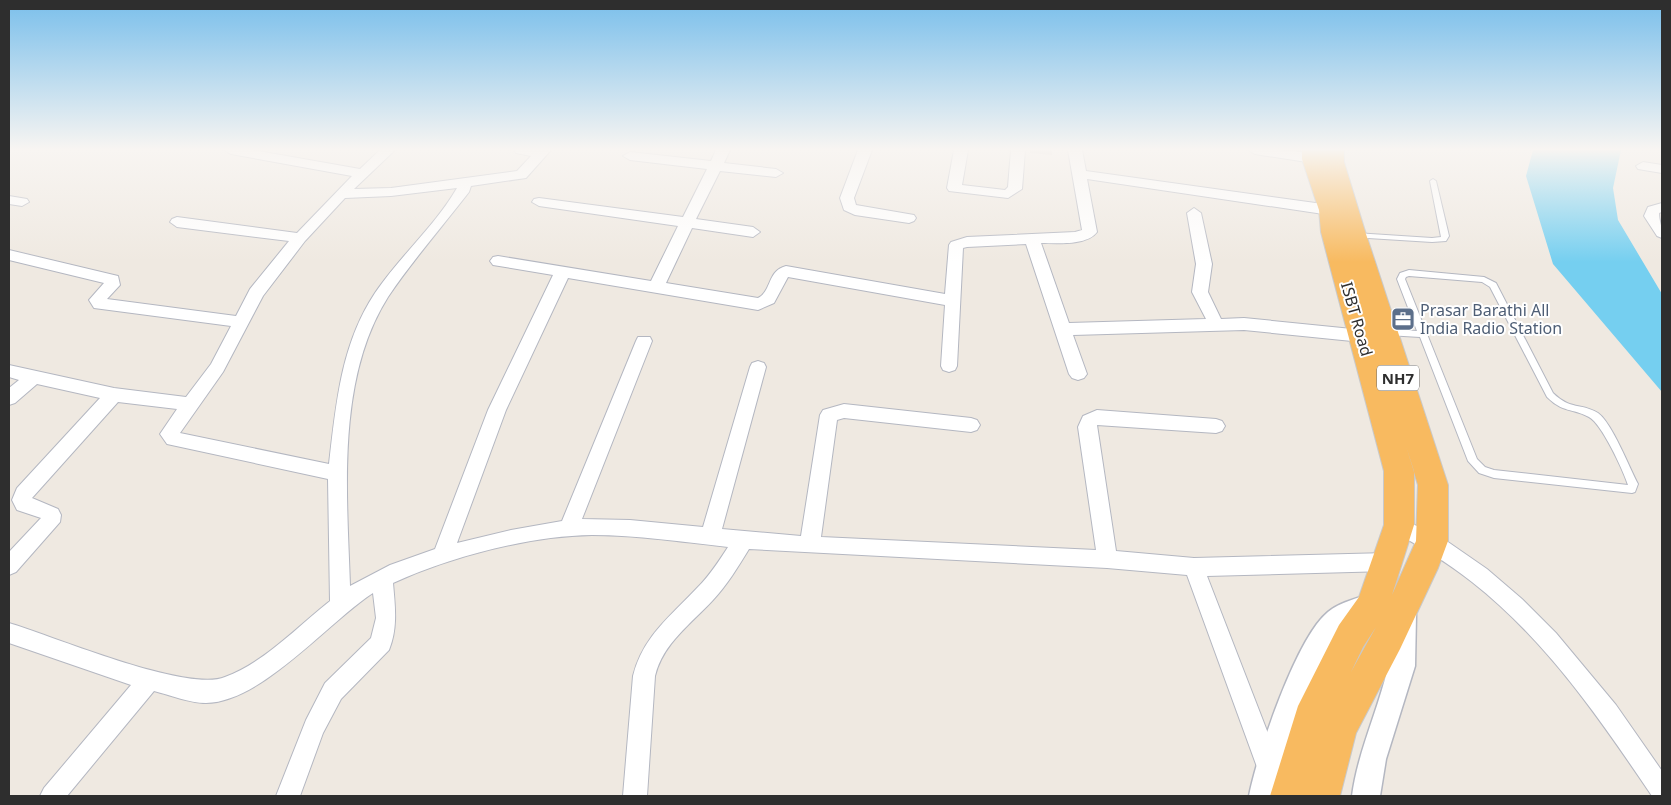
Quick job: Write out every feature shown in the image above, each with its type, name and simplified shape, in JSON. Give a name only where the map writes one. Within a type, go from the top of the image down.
[{"type":"highway","name":"ISBT Road","points":[[1326,188],[1333,232],[1373,334],[1399,471],[1399,525],[1388,562],[1388,604]]},
{"type":"highway","name":"NH7","points":[[1289,796],[1316,706],[1351,636],[1388,604],[1422,568],[1432,541],[1433,485],[1373,334],[1354,235],[1341,188]]},
{"type":"highway","name":"NH7","points":[[1321,796],[1340,728],[1388,638],[1388,604]]},
{"type":"street","points":[[337,473],[170,437],[173,428],[217,368],[256,293],[300,238],[348,188]]},
{"type":"street","points":[[341,194],[391,192],[426,188]]},
{"type":"street","points":[[340,604],[337,473],[346,390],[354,353],[381,296],[464,188]]},
{"type":"street","points":[[656,287],[705,188]]},
{"type":"street","points":[[851,188],[847,198],[849,207],[855,210],[909,218]]},
{"type":"street","points":[[954,188],[1003,194],[1013,192],[1015,188]]},
{"type":"street","points":[[949,366],[956,245],[967,242],[1076,237],[1090,232],[1082,188]]},
{"type":"street","points":[[1174,188],[1330,210]]},
{"type":"street","points":[[539,202],[753,232]]},
{"type":"street","points":[[1662,208],[1653,210],[1651,214],[1653,221],[1662,233]]},
{"type":"street","points":[[1194,213],[1204,264],[1199,285],[1200,292],[1216,324]]},
{"type":"street","points":[[177,222],[300,238]]},
{"type":"street","points":[[1032,240],[1078,374]]},
{"type":"street","points":[[9,255],[113,280],[112,285],[97,300],[100,304],[241,322]]},
{"type":"street","points":[[498,261],[763,304],[770,298],[779,275],[786,271],[952,301]]},
{"type":"street","points":[[443,555],[497,410],[562,272]]},
{"type":"street","points":[[1063,329],[1244,324],[1373,334]]},
{"type":"street","points":[[569,528],[644,341]]},
{"type":"street","points":[[710,536],[758,367]]},
{"type":"street","points":[[9,371],[114,395],[190,404]]},
{"type":"street","points":[[9,398],[34,376]]},
{"type":"street","points":[[9,566],[50,522],[51,515],[46,511],[24,504],[22,500],[24,494],[114,395]]},
{"type":"street","points":[[810,545],[829,415],[844,411],[971,425]]},
{"type":"street","points":[[1107,558],[1087,427],[1089,421],[1097,417],[1216,426]]},
{"type":"street","points":[[1399,525],[1432,541],[1496,587],[1546,637],[1571,664],[1613,719],[1662,791]]},
{"type":"street","points":[[9,633],[149,680],[206,692],[228,688],[251,676],[340,604],[382,579],[443,555],[544,531],[569,528],[620,528],[744,541],[1107,558],[1194,566],[1388,562]]},
{"type":"street","points":[[635,796],[647,658],[669,629],[719,578],[744,541]]},
{"type":"street","points":[[1194,566],[1269,768]]},
{"type":"street","points":[[288,796],[314,728],[333,691],[381,643],[386,618],[382,579]]},
{"type":"street","points":[[1263,796],[1269,768],[1291,709],[1324,635],[1336,621],[1388,604],[1402,666],[1372,759],[1367,796]]},
{"type":"street","points":[[52,796],[149,680]]},
{"type":"lane","points":[[1354,235],[1443,239],[1445,236],[1434,188]]},
{"type":"lane","points":[[1418,274],[1491,283],[1550,395],[1567,409],[1590,413],[1600,420],[1633,487],[1629,490],[1494,474],[1482,470],[1473,461],[1422,334],[1401,279],[1403,275],[1418,274]]},
{"type":"lane","points":[[1373,334],[1422,334]]},
{"type":"water","points":[[1530,188],[1613,188],[1618,220],[1662,294],[1662,392],[1553,264]]},
{"type":"place","name":"Prasar Barathi All India Radio Station","points":[[1403,319]]}]
